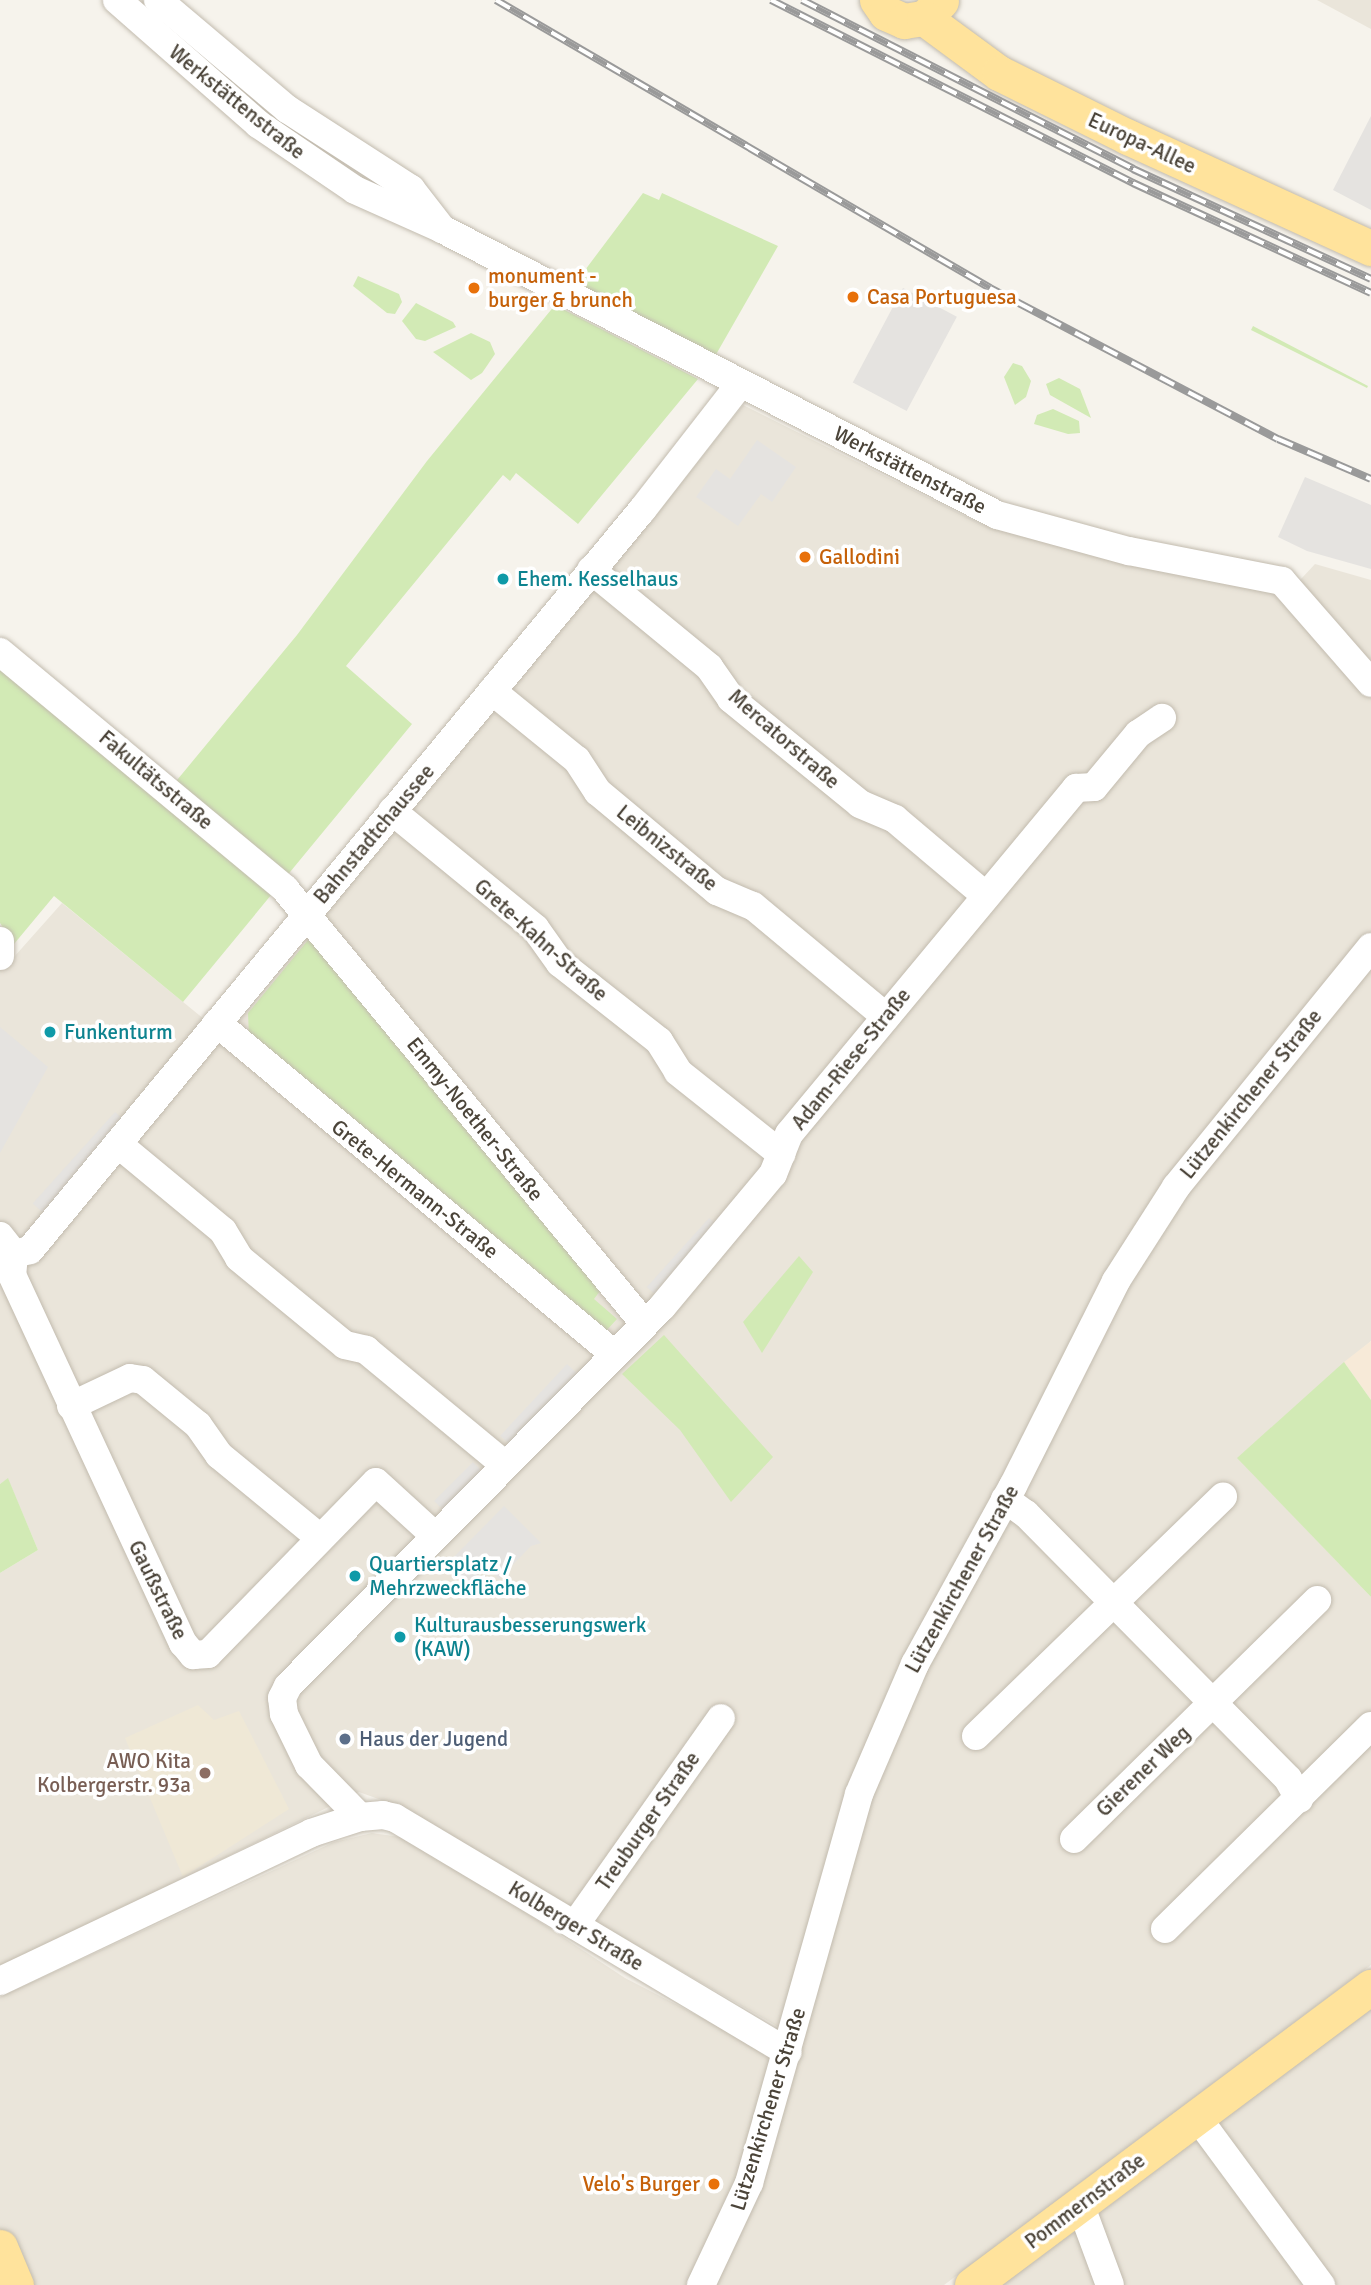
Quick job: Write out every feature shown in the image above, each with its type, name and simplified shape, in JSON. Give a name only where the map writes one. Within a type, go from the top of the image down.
[{"type":"main road","points":[[877,0],[895,18],[937,6]]},
{"type":"main road","name":"Europa-Allee","points":[[937,6],[1007,52],[1371,227]]},
{"type":"main road","name":"Europa-Allee","points":[[937,6],[999,73],[1128,137],[1371,248]]},
{"type":"main road","name":"Pommernstraße","points":[[972,2285],[1371,1987]]},
{"type":"main road","points":[[0,2248],[16,2285]]},
{"type":"street","name":"Werkstättenstraße","points":[[117,0],[220,93],[296,152],[355,190],[442,229],[997,515],[1129,551],[1282,581],[1371,683]]},
{"type":"street","name":"Werkstättenstraße","points":[[158,0],[287,109],[411,189],[442,229]]},
{"type":"street","name":"Bahnstadtchaussee","points":[[7,1245],[30,1250],[492,691],[740,384]]},
{"type":"street","name":"Mercatorstraße","points":[[591,570],[709,667],[731,699],[860,804],[895,819],[986,896]]},
{"type":"street","name":"Fakultätsstraße","points":[[0,652],[191,809],[308,914]]},
{"type":"street","name":"Leibnizstraße","points":[[492,691],[577,760],[598,792],[707,883],[753,906],[886,1017]]},
{"type":"street","name":"Adam-Riese-Straße","points":[[434,1535],[662,1307],[773,1174],[789,1134],[1076,788],[1094,787],[1138,734],[1162,718]]},
{"type":"street","name":"Grete-Kahn-Straße","points":[[392,811],[535,929],[560,963],[659,1041],[678,1072],[781,1154]]},
{"type":"street","name":"Emmy-Noether-Straße","points":[[308,914],[644,1323]]},
{"type":"street","points":[[0,941],[0,956]]},
{"type":"street","name":"Lützenkirchener Straße","points":[[701,2285],[749,2183],[859,1794],[884,1726],[1005,1499],[1116,1282],[1176,1187],[1371,947]]},
{"type":"street","name":"Grete-Hermann-Straße","points":[[217,1023],[614,1354]]},
{"type":"street","points":[[118,1144],[223,1231],[239,1258],[345,1345],[366,1350],[505,1465]]},
{"type":"street","name":"Gaußstraße","points":[[7,1245],[12,1275],[71,1406],[183,1643],[193,1655],[208,1654],[376,1482],[434,1535]]},
{"type":"street","points":[[71,1406],[130,1378],[143,1380],[198,1425],[219,1455],[320,1538]]},
{"type":"street","points":[[976,1736],[1115,1606],[1223,1497]]},
{"type":"street","points":[[1005,1499],[1026,1514],[1288,1779],[1299,1799]]},
{"type":"street","points":[[360,1817],[340,1792],[313,1772],[284,1714],[282,1698],[288,1686],[434,1535]]},
{"type":"street","name":"Gierener Weg","points":[[1074,1839],[1317,1600]]},
{"type":"street","name":"Treuburger Straße","points":[[575,1925],[721,1718]]},
{"type":"street","points":[[1165,1928],[1371,1726]]},
{"type":"street","name":"Kolberger Straße","points":[[0,1981],[311,1833],[360,1817],[395,1818],[788,2052]]},
{"type":"street","points":[[1197,2117],[1321,2285]]},
{"type":"street","points":[[1080,2204],[1110,2285]]},
{"type":"shaded area","points":[[1317,0],[1371,0],[1371,29]]},
{"type":"shaded area","points":[[1371,116],[1371,210],[1333,190]]},
{"type":"shaded area","points":[[903,288],[957,317],[907,411],[853,382]]},
{"type":"shaded area","points":[[743,405],[981,524],[1288,593],[1315,564],[1371,580],[1371,1341],[1238,1458],[1371,1597],[1371,1965],[944,2285],[710,2285],[801,2040],[387,1802],[359,1792],[0,1968],[0,1573],[38,1550],[8,1479],[0,1484],[0,961],[6,966],[62,903],[210,1024],[656,515]]},
{"type":"shaded area","points":[[757,440],[796,467],[772,502],[761,494],[738,526],[696,497],[716,469],[730,479]]},
{"type":"shaded area","points":[[1305,477],[1371,505],[1371,569],[1307,551],[1278,537]]},
{"type":"shaded area","points":[[0,1027],[48,1067],[0,1153]]},
{"type":"shaded area","points":[[115,1112],[125,1121],[42,1212],[33,1203]]},
{"type":"shaded area","points":[[709,1218],[719,1227],[656,1296],[647,1287]]},
{"type":"shaded area","points":[[1371,1341],[1371,1400],[1344,1362]]},
{"type":"shaded area","points":[[567,1364],[580,1376],[513,1448],[500,1436]]},
{"type":"shaded area","points":[[473,1462],[485,1474],[446,1513],[434,1501]]},
{"type":"shaded area","points":[[504,1506],[541,1543],[531,1546],[499,1579],[486,1566],[469,1584],[447,1564]]},
{"type":"shaded area","name":"AWO Kita Kolbergerstr. 93a","points":[[198,1705],[214,1720],[239,1711],[289,1809],[183,1877],[125,1738]]},
{"type":"shaded area","points":[[372,1833],[414,1839],[625,1978],[772,2054],[731,2199],[691,2285],[0,2285],[0,1997],[334,1842]]},
{"type":"shaded area","points":[[1371,1998],[1371,2285],[983,2285]]},
{"type":"green space","points":[[643,193],[659,200],[662,193],[778,246],[714,358],[573,286]]},
{"type":"green space","points":[[358,276],[399,294],[402,302],[395,314],[387,313],[353,286]]},
{"type":"green space","points":[[416,303],[453,322],[456,327],[425,341],[416,339],[402,321]]},
{"type":"green space","points":[[555,305],[698,379],[578,524],[516,473],[510,481],[503,475],[346,666],[412,724],[183,1002],[54,896],[14,944],[0,923],[0,663],[163,797],[297,635],[427,461]]},
{"type":"green space","points":[[1253,326],[1368,386],[1367,388],[1251,330]]},
{"type":"green space","points":[[471,333],[490,342],[495,354],[482,373],[471,380],[433,352]]},
{"type":"green space","points":[[1013,363],[1022,366],[1031,381],[1026,397],[1015,405],[1004,377]]},
{"type":"green space","points":[[1059,378],[1080,389],[1091,418],[1050,395],[1046,384]]},
{"type":"green space","points":[[1053,409],[1079,421],[1080,433],[1068,434],[1034,424],[1037,415]]},
{"type":"green space","points":[[308,940],[316,941],[603,1287],[594,1299],[617,1319],[605,1332],[249,1036],[248,1013]]},
{"type":"green space","points":[[799,1256],[813,1272],[762,1353],[743,1322]]},
{"type":"green space","points":[[664,1335],[773,1457],[731,1502],[680,1430],[622,1374]]},
{"type":"green space","points":[[1344,1362],[1371,1400],[1371,1597],[1237,1458]]},
{"type":"green space","points":[[8,1478],[38,1550],[0,1573],[0,1484]]},
{"type":"railway","points":[[496,0],[990,288],[1278,439],[1371,479]]},
{"type":"railway","points":[[771,0],[1133,183],[1371,293]]},
{"type":"railway","points":[[802,0],[1133,169],[1371,279]]},
{"type":"place","name":"monument - burger & brunch","points":[[474,288]]},
{"type":"place","name":"Casa Portuguesa","points":[[853,297]]},
{"type":"place","name":"Gallodini","points":[[805,557]]},
{"type":"place","name":"Ehem. Kesselhaus","points":[[503,579]]},
{"type":"place","name":"Funkenturm","points":[[50,1032]]},
{"type":"place","name":"Quartiersplatz / Mehrzweckfläche","points":[[355,1576]]},
{"type":"place","name":"Kulturausbesserungswerk (KAW)","points":[[400,1637]]},
{"type":"place","name":"Haus der Jugend","points":[[345,1739]]},
{"type":"place","name":"AWO Kita Kolbergerstr. 93a","points":[[205,1773]]},
{"type":"place","name":"Velo's Burger","points":[[714,2184]]}]
